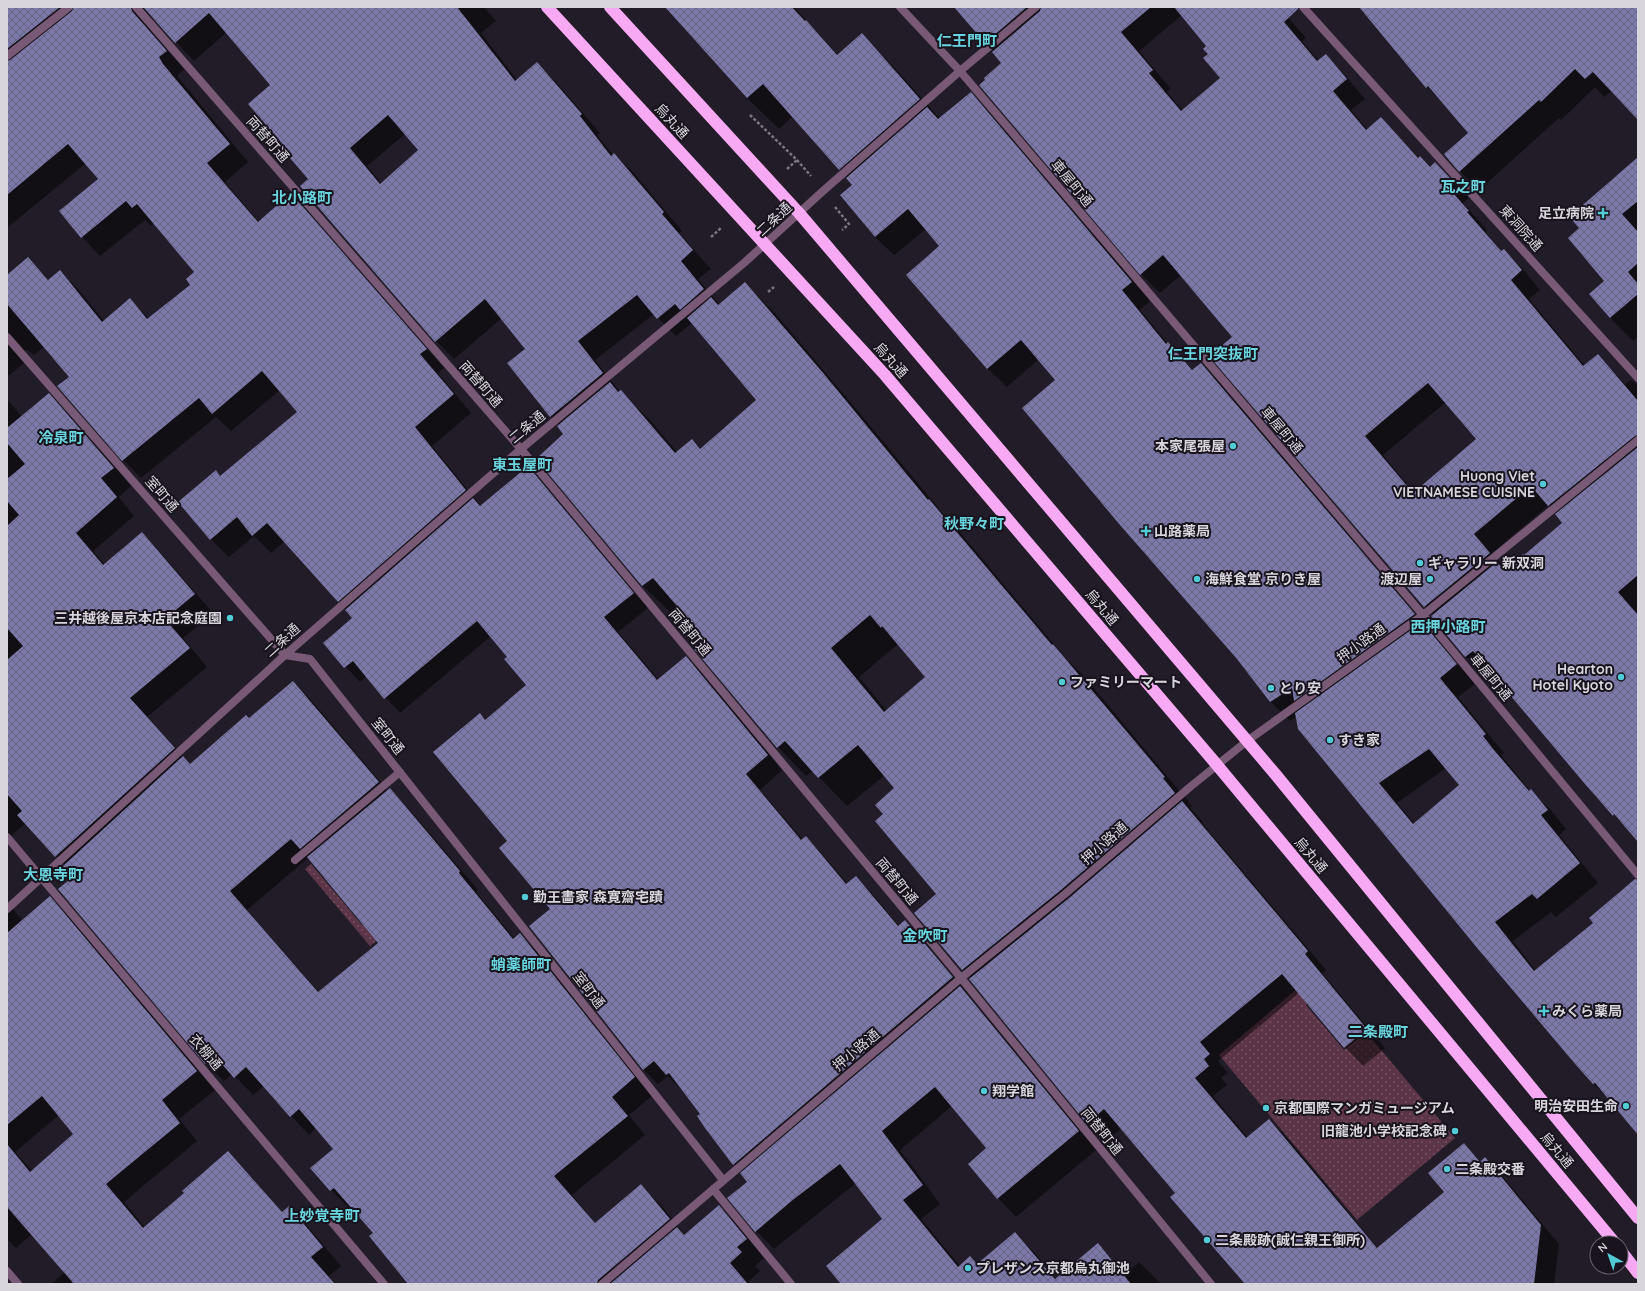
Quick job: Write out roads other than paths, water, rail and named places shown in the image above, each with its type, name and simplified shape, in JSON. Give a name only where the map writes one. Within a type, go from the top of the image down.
[{"type":"highway","name":"烏丸通","points":[[547,7],[885,375],[1217,765],[1607,1235]]},
{"type":"highway","name":"烏丸通","points":[[610,7],[800,213],[1247,741],[1638,1218]]},
{"type":"highway","points":[[1629,1261],[1638,1273]]},
{"type":"street","points":[[7,56],[69,7]]},
{"type":"street","name":"両替町通","points":[[136,7],[521,449],[961,978],[1210,1284]]},
{"type":"street","name":"車屋町通","points":[[900,7],[960,71],[1423,615],[1638,875]]},
{"type":"street","name":"二条通","points":[[7,909],[285,654],[521,449],[765,245],[960,71],[1036,7]]},
{"type":"street","name":"東洞院通","points":[[1303,7],[1638,378]]},
{"type":"street","name":"室町通","points":[[7,337],[285,654],[310,659],[723,1180]]},
{"type":"street","name":"押小路通","points":[[602,1284],[961,978],[1065,894],[1217,765],[1247,741],[1423,615],[1638,440]]},
{"type":"street","points":[[295,860],[400,772]]},
{"type":"street","name":"衣棚通","points":[[7,837],[384,1284]]},
{"type":"street","points":[[713,1189],[791,1284]]},
{"type":"street","points":[[7,1271],[18,1284]]},
{"type":"place","name":"足立病院","points":[[1603,213]]},
{"type":"place","name":"本家尾張屋","points":[[1233,446]]},
{"type":"place","name":"Huong Viet VIETNAMESE CUISINE","points":[[1543,484]]},
{"type":"place","name":"山路薬局","points":[[1146,531]]},
{"type":"place","name":"ギャラリー 新双洞","points":[[1420,563]]},
{"type":"place","name":"海鮮食堂 京りき屋","points":[[1197,579]]},
{"type":"place","name":"渡辺屋","points":[[1430,579]]},
{"type":"place","name":"三井越後屋京本店記念庭園","points":[[230,618]]},
{"type":"place","name":"Hearton Hotel Kyoto","points":[[1621,677]]},
{"type":"place","name":"ファミリーマート","points":[[1062,682]]},
{"type":"place","name":"とり安","points":[[1271,688]]},
{"type":"place","name":"すき家","points":[[1330,740]]},
{"type":"place","name":"勤王畵家 森寛齋宅蹟","points":[[525,897]]},
{"type":"place","name":"みくら薬局","points":[[1544,1011]]},
{"type":"place","name":"翔学館","points":[[984,1091]]},
{"type":"place","name":"明治安田生命","points":[[1626,1106]]},
{"type":"place","name":"京都国際マンガミュージアム","points":[[1266,1108]]},
{"type":"place","name":"旧龍池小学校記念碑","points":[[1455,1131]]},
{"type":"place","name":"二条殿交番","points":[[1447,1169]]},
{"type":"place","name":"二条殿跡(誠仁親王御所)","points":[[1207,1240]]},
{"type":"place","name":"プレザンス京都烏丸御池","points":[[968,1268]]},
{"type":"district","name":"仁王門町","points":[[967,41]]},
{"type":"district","name":"瓦之町","points":[[1463,187]]},
{"type":"district","name":"北小路町","points":[[302,198]]},
{"type":"district","name":"仁王門突抜町","points":[[1213,354]]},
{"type":"district","name":"冷泉町","points":[[61,438]]},
{"type":"district","name":"東玉屋町","points":[[522,465]]},
{"type":"district","name":"秋野々町","points":[[974,524]]},
{"type":"district","name":"西押小路町","points":[[1448,627]]},
{"type":"district","name":"大恩寺町","points":[[53,875]]},
{"type":"district","name":"金吹町","points":[[925,936]]},
{"type":"district","name":"蛸薬師町","points":[[521,965]]},
{"type":"district","name":"二条殿町","points":[[1378,1032]]},
{"type":"district","name":"上妙覚寺町","points":[[322,1216]]}]
